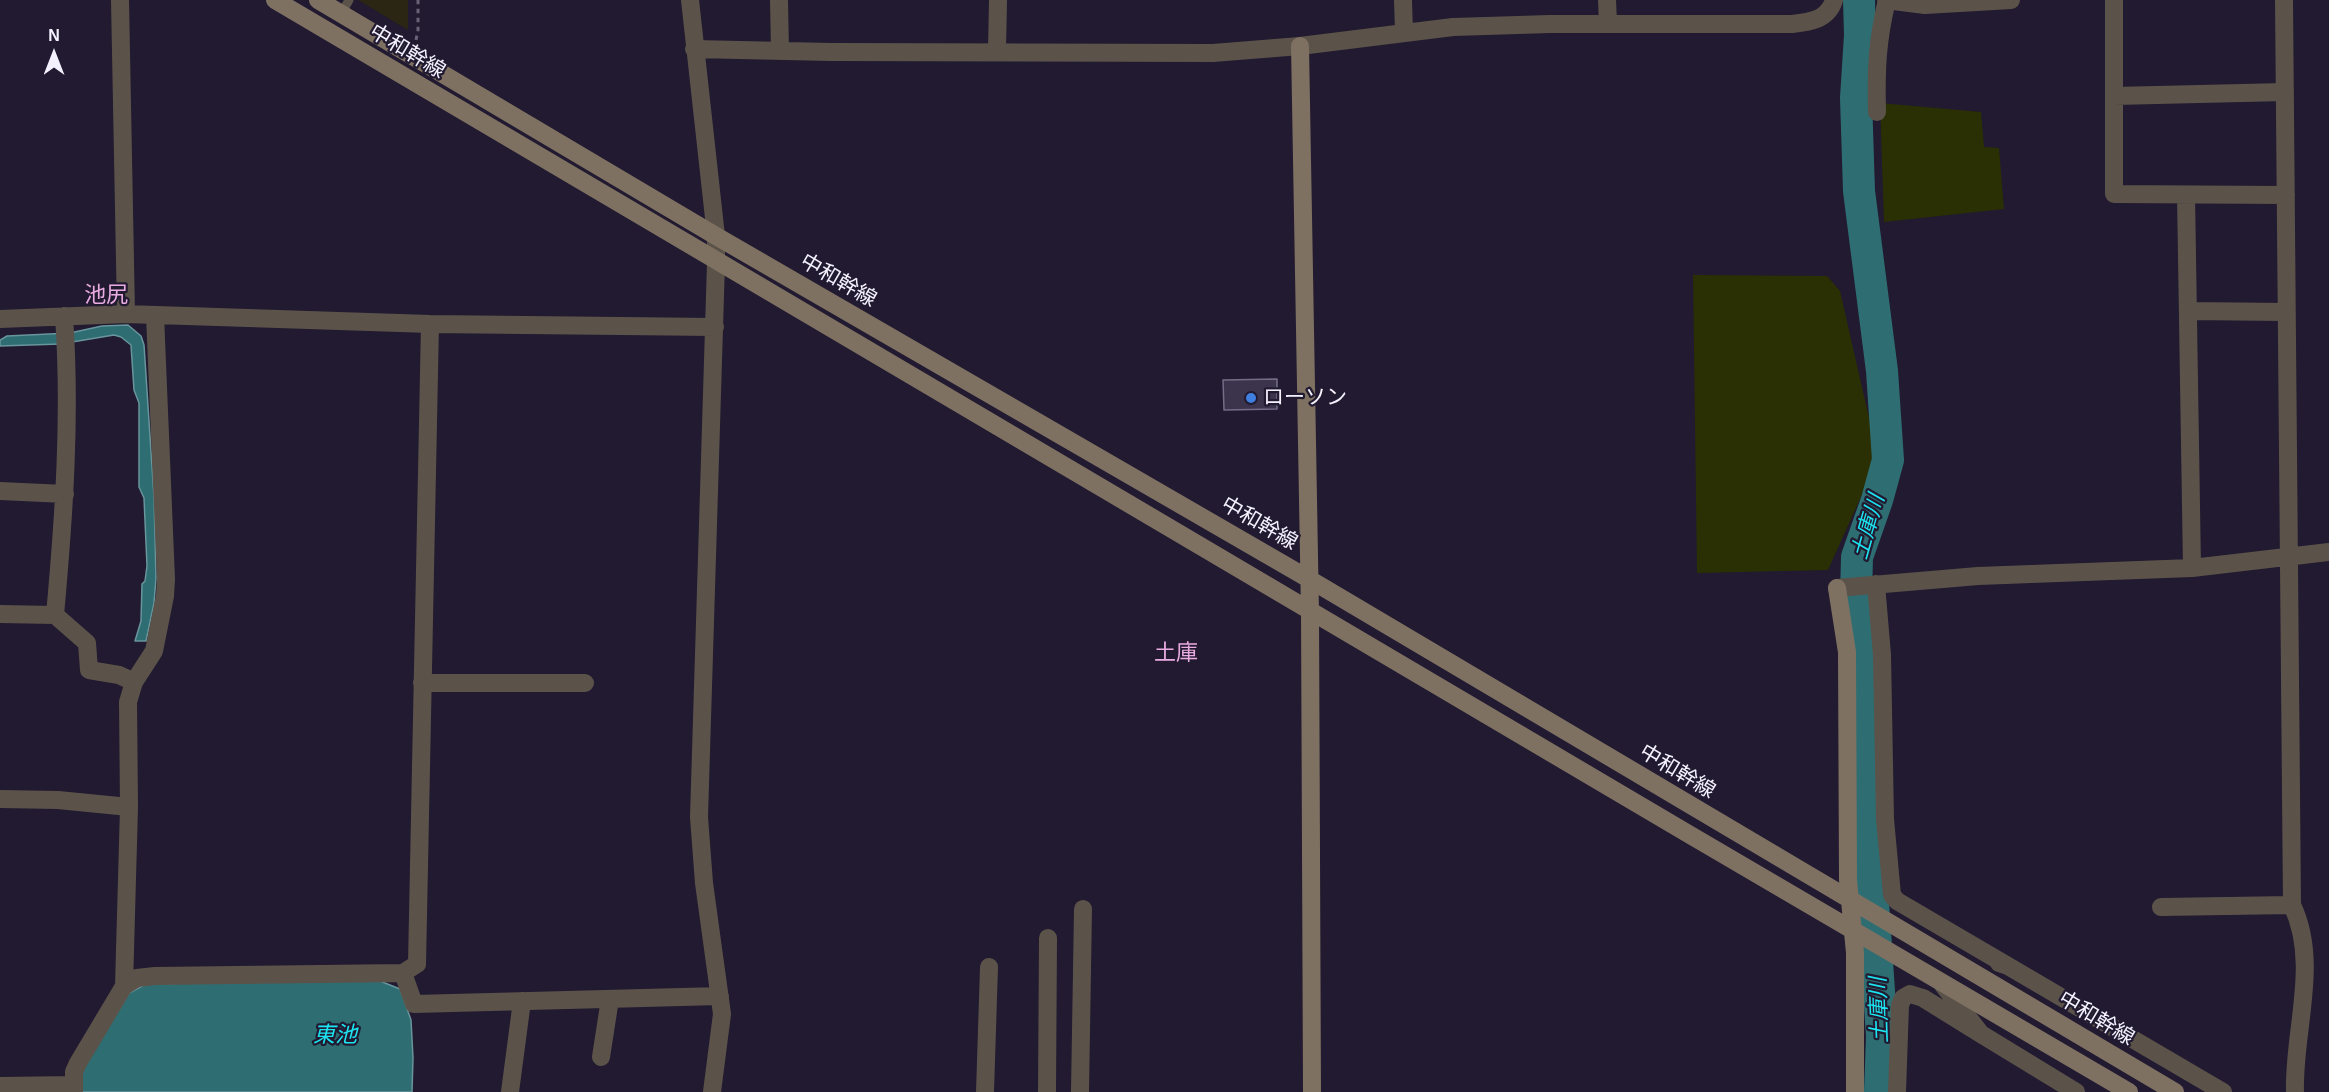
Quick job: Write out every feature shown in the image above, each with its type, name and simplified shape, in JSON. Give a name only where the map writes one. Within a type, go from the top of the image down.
[{"type":"main road","name":"中和幹線","points":[[276,0],[716,263],[1895,957],[2129,1092]]},
{"type":"main road","name":"中和幹線","points":[[318,0],[345,7],[414,57],[716,237],[1309,579],[2175,1092]]},
{"type":"main road","points":[[1300,46],[1310,612],[1312,1092]]},
{"type":"main road","points":[[1837,588],[1846,652],[1855,904],[1859,935],[1855,1092]]},
{"type":"street","points":[[120,0],[126,314]]},
{"type":"street","points":[[690,0],[716,237],[699,817],[704,883],[722,1024],[712,1092]]},
{"type":"street","points":[[779,0],[780,51]]},
{"type":"street","points":[[997,51],[998,0]]},
{"type":"street","points":[[1403,0],[1404,32]]},
{"type":"street","points":[[1607,0],[1608,24]]},
{"type":"street","points":[[694,49],[1202,53],[1300,46],[1404,32],[1489,26],[1792,24],[1812,22],[1827,13],[1834,0]]},
{"type":"street","points":[[1877,112],[1876,58],[1887,0],[1925,5],[2011,0]]},
{"type":"street","points":[[2114,0],[2114,194],[2286,195]]},
{"type":"street","points":[[2284,0],[2292,905],[2300,922],[2305,954],[2296,1053],[2295,1092]]},
{"type":"street","points":[[2114,96],[2285,92]]},
{"type":"street","points":[[2186,195],[2192,568]]},
{"type":"street","points":[[2188,312],[2286,312]]},
{"type":"street","points":[[0,319],[65,332],[126,314],[430,324],[715,327]]},
{"type":"street","points":[[124,986],[129,807],[129,702],[134,682],[154,651],[165,596],[166,579],[156,315]]},
{"type":"street","points":[[0,1086],[74,1089],[74,1072],[78,1063],[124,986],[137,978],[155,975],[403,973],[417,964],[430,324]]},
{"type":"street","points":[[55,615],[65,494],[65,332]]},
{"type":"street","points":[[0,491],[65,494]]},
{"type":"street","points":[[1837,588],[1978,576],[2192,568],[2329,552]]},
{"type":"street","points":[[1876,584],[1882,655],[1885,819],[1892,895],[1897,901],[2223,1092]]},
{"type":"street","points":[[0,614],[55,615],[87,644],[89,670],[119,675],[134,682]]},
{"type":"street","points":[[423,683],[585,683]]},
{"type":"street","points":[[0,799],[58,800],[129,807]]},
{"type":"street","points":[[2162,907],[2292,905]]},
{"type":"street","points":[[1080,1092],[1083,909]]},
{"type":"street","points":[[1890,923],[2008,966]]},
{"type":"street","points":[[1047,1092],[1048,938]]},
{"type":"street","points":[[985,1092],[989,967]]},
{"type":"street","points":[[403,973],[414,1004],[720,996]]},
{"type":"street","points":[[1943,985],[1981,1034]]},
{"type":"street","points":[[1897,1092],[1900,1005],[1902,998],[1910,994],[1923,998],[2076,1092]]},
{"type":"street","points":[[601,1057],[610,999]]},
{"type":"street","points":[[510,1092],[522,1001]]},
{"type":"path","points":[[414,57],[418,30],[418,0]]},
{"type":"shaded area","points":[[358,0],[408,0],[408,30]]},
{"type":"shaded area","points":[[1880,103],[1981,112],[1984,147],[1999,148],[2004,209],[1884,222]]},
{"type":"shaded area","points":[[1693,275],[1827,276],[1840,291],[1875,444],[1869,479],[1828,570],[1697,573]]},
{"type":"water","points":[[128,325],[141,336],[144,345],[154,497],[156,578],[154,603],[146,641],[135,641],[141,621],[142,584],[145,581],[147,566],[144,498],[139,487],[139,403],[134,390],[131,345],[121,337],[114,335],[60,344],[0,346],[0,340],[7,336],[70,333],[102,326]]},
{"type":"water","name":"東池","points":[[375,979],[400,989],[411,1020],[412,1092],[80,1092],[80,1072],[129,993],[146,984]]},
{"type":"building","points":[[1277,379],[1277,409],[1224,410],[1223,380]]},
{"type":"waterway","name":"土庫川","points":[[1859,0],[1860,35],[1856,98],[1859,191],[1882,371],[1888,460],[1857,557],[1856,595],[1866,730],[1870,857],[1882,1036],[1880,1092]]},
{"type":"place","name":"ローソン","points":[[1251,398]]},
{"type":"district","name":"池尻","points":[[106,296]]},
{"type":"district","name":"土庫","points":[[1176,654]]}]
